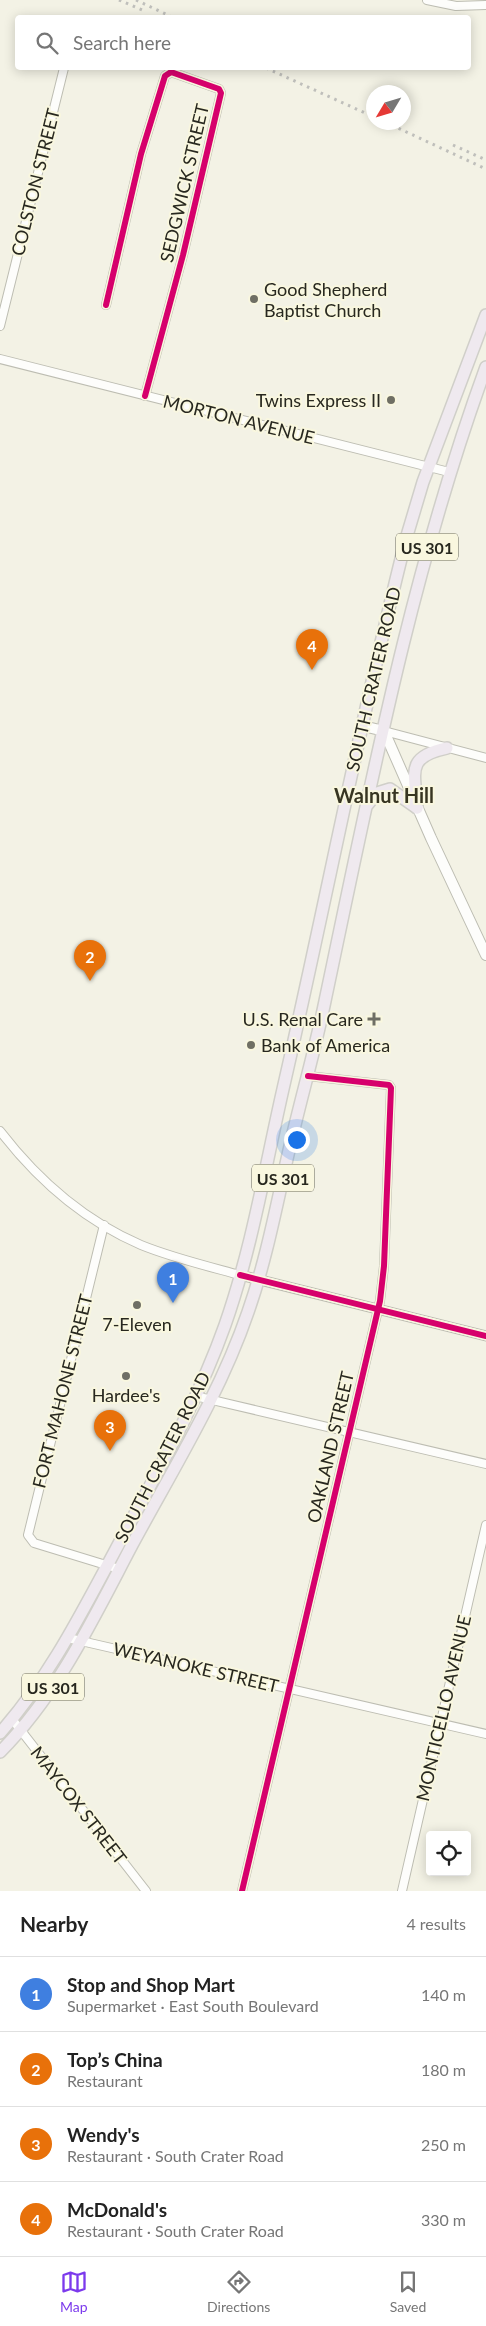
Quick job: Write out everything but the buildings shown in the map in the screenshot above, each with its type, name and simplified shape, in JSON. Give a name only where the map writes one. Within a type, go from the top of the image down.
[{"type":"main road","name":"SOUTH CRATER ROAD","points":[[0,1733],[46,1675],[68,1638],[179,1433],[225,1325],[252,1230],[323,900],[404,547],[416,503],[486,315]]},
{"type":"main road","name":"SOUTH CRATER ROAD","points":[[0,1752],[20,1730],[54,1684],[81,1641],[211,1400],[236,1344],[259,1280],[290,1144],[308,1076],[366,805],[426,549],[449,472],[486,367]]},
{"type":"main road","points":[[363,726],[384,731],[417,808],[486,955]]},
{"type":"main road","points":[[417,808],[415,770],[419,758],[428,752],[447,748]]},
{"type":"main road","points":[[366,805],[377,793],[390,789],[417,808]]},
{"type":"street","points":[[427,0],[456,6],[486,5]]},
{"type":"street","name":"COLSTON STREET","points":[[0,326],[64,70]]},
{"type":"street","name":"SEDGWICK STREET","points":[[106,305],[142,154],[165,76],[171,72],[217,87],[221,93],[215,122],[183,255],[145,396]]},
{"type":"street","name":"MORTON AVENUE","points":[[0,359],[449,472]]},
{"type":"street","points":[[384,731],[486,758]]},
{"type":"street","name":"OAKLAND STREET","points":[[242,1891],[350,1432],[377,1310],[384,1266],[391,1088],[389,1086],[308,1076]]},
{"type":"street","points":[[0,1131],[43,1180],[73,1204],[104,1225],[142,1245],[240,1275],[486,1336]]},
{"type":"street","name":"FORT MAHONE STREET","points":[[104,1225],[28,1530],[31,1540],[107,1565]]},
{"type":"street","points":[[195,1396],[486,1464]]},
{"type":"street","name":"MONTICELLO AVENUE","points":[[402,1891],[486,1525]]},
{"type":"street","points":[[107,1565],[119,1569]]},
{"type":"street","name":"WEYANOKE STREET","points":[[68,1638],[486,1734]]},
{"type":"street","name":"MAYCOX STREET","points":[[12,1719],[146,1891]]},
{"type":"railway","points":[[119,0],[142,10]]},
{"type":"railway","points":[[136,0],[168,15]]},
{"type":"railway","points":[[270,70],[366,113]]},
{"type":"railway","points":[[402,130],[486,169]]},
{"type":"railway","points":[[453,145],[486,160]]},
{"type":"cycle path","points":[[106,305],[141,154],[165,76],[171,72],[219,89],[221,93],[183,255],[145,396]]},
{"type":"cycle path","points":[[242,1891],[380,1301],[384,1266],[391,1088],[389,1085],[308,1076]]},
{"type":"cycle path","points":[[240,1275],[486,1336]]},
{"type":"place","name":"Good Shepherd Baptist Church","points":[[254,299]]},
{"type":"place","name":"Twins Express II","points":[[391,400]]},
{"type":"place","name":"McDonald's","points":[[312,670]]},
{"type":"place","name":"Top’s China","points":[[90,981]]},
{"type":"place","name":"U.S. Renal Care","points":[[374,1019]]},
{"type":"place","name":"Bank of America","points":[[251,1045]]},
{"type":"place","name":"Stop and Shop Mart","points":[[173,1303]]},
{"type":"place","name":"7-Eleven","points":[[137,1305]]},
{"type":"place","name":"Hardee's","points":[[126,1376]]},
{"type":"place","name":"Wendy's","points":[[110,1451]]},
{"type":"district","name":"Walnut Hill","points":[[384,795]]}]
